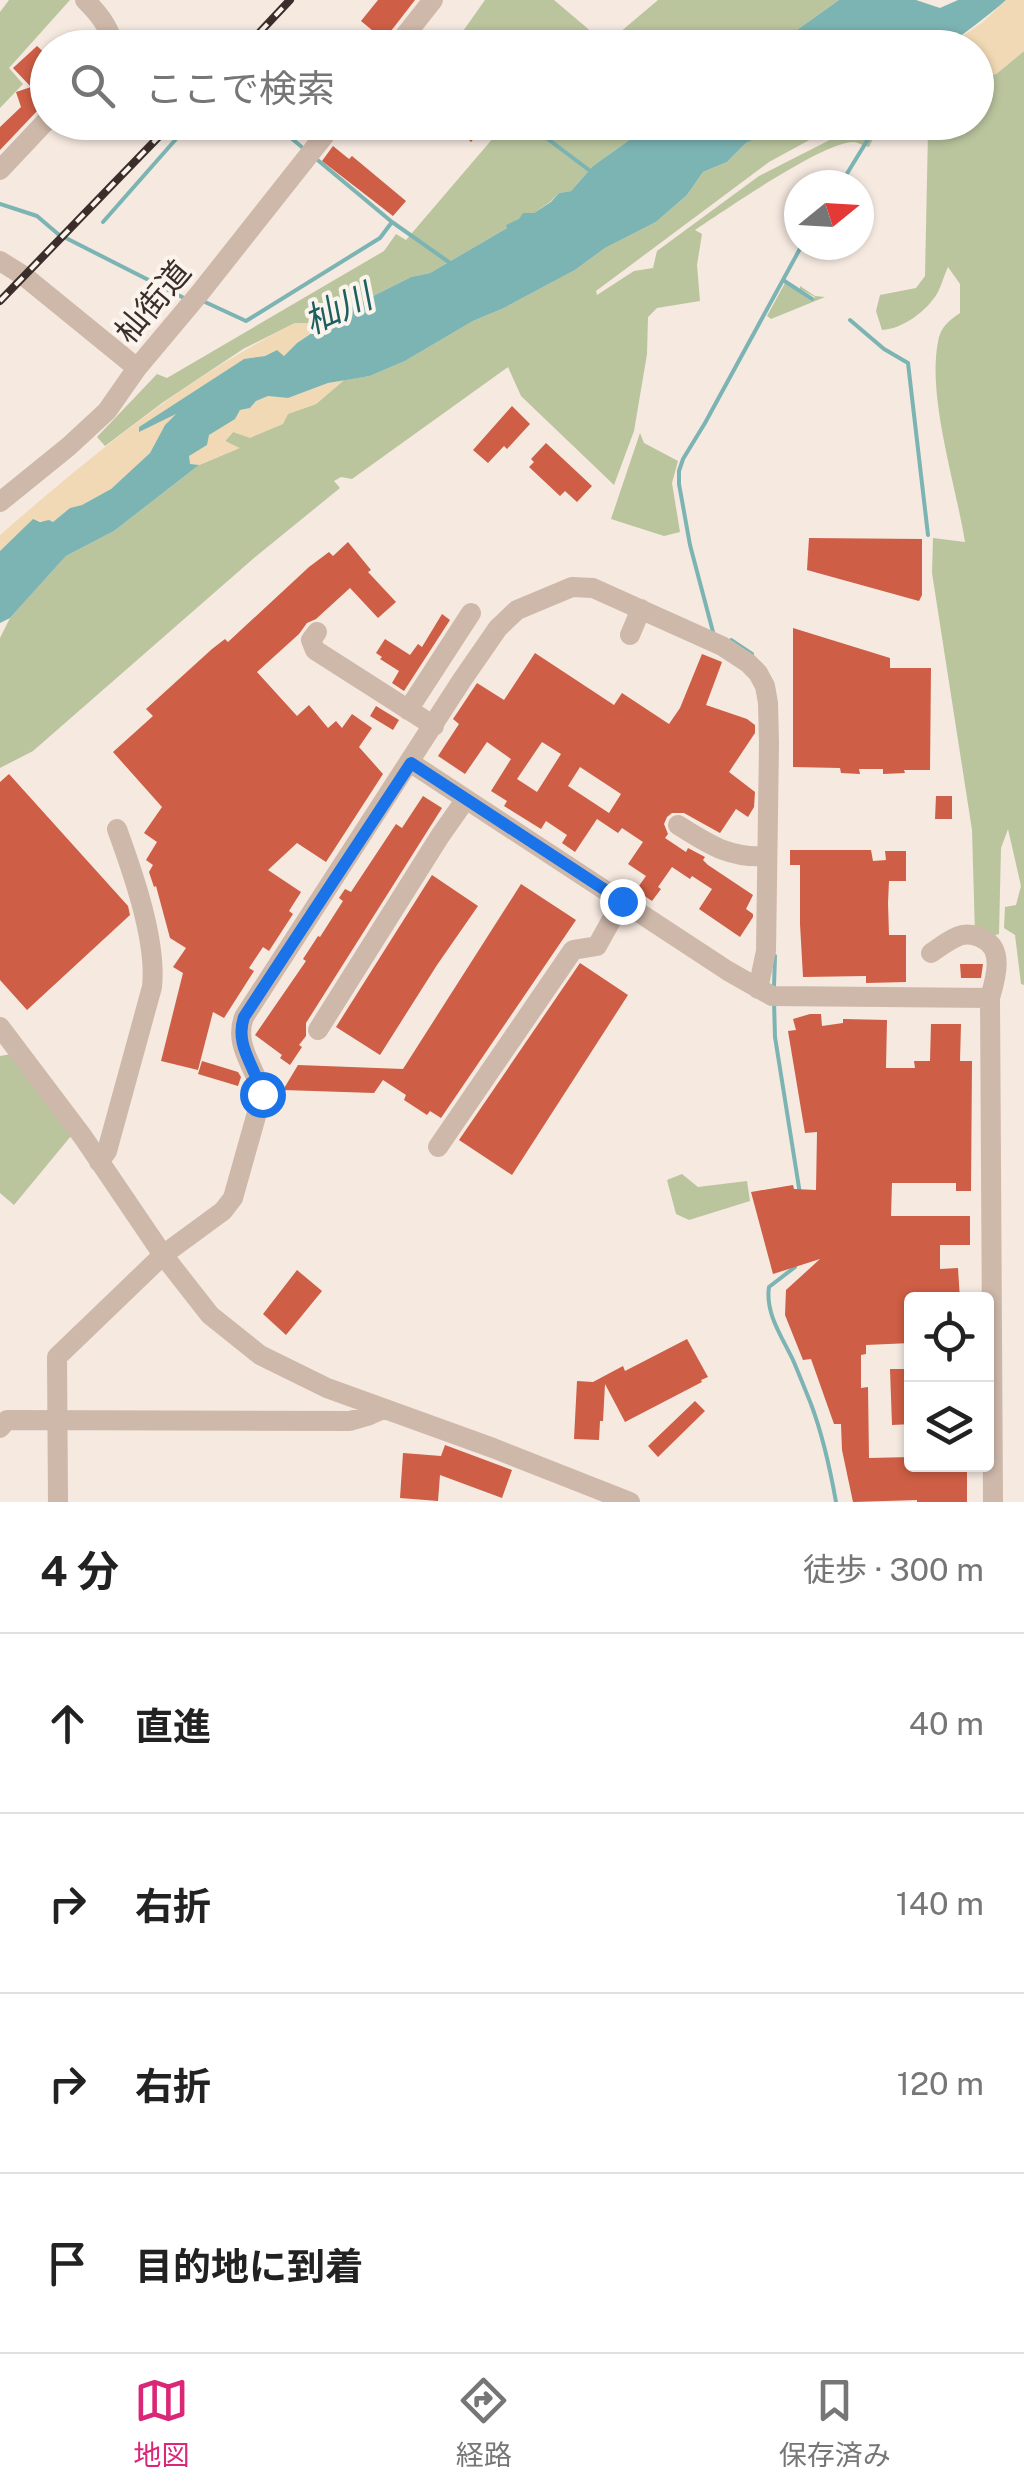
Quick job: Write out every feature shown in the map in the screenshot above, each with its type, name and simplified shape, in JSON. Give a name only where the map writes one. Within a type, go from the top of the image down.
[{"type":"street","points":[[85,0],[108,30]]},
{"type":"street","points":[[409,30],[433,0]]},
{"type":"street","points":[[0,170],[30,139]]},
{"type":"street","name":"杣街道","points":[[0,502],[107,411],[137,368],[321,140]]},
{"type":"street","points":[[0,260],[137,368]]},
{"type":"street","points":[[58,1502],[57,1357],[163,1256],[223,1211],[233,1198],[262,1094],[240,1035],[244,1017],[498,628],[517,610],[572,588],[594,588],[722,646],[748,663],[765,686],[769,744],[766,951],[770,994]]},
{"type":"street","points":[[630,635],[641,609]]},
{"type":"street","points":[[408,710],[471,613]]},
{"type":"street","points":[[317,632],[312,640],[316,650],[434,726]]},
{"type":"street","points":[[411,763],[770,994],[990,998]]},
{"type":"street","points":[[318,1030],[466,799]]},
{"type":"street","points":[[678,825],[716,848],[746,858],[768,856]]},
{"type":"street","points":[[99,1162],[107,1151],[154,968],[147,928],[117,829]]},
{"type":"street","points":[[438,1148],[573,950],[597,946],[622,901]]},
{"type":"street","points":[[931,952],[960,936],[971,935],[990,942],[996,953],[997,970],[990,998],[993,1502]]},
{"type":"street","points":[[0,1027],[163,1256],[210,1315],[260,1354],[327,1388],[630,1502]]},
{"type":"street","points":[[0,1428],[7,1420],[350,1421],[383,1409]]},
{"type":"green space","points":[[9,0],[70,0],[43,30],[30,30],[30,45],[9,68],[23,84],[0,108],[0,12]]},
{"type":"green space","points":[[485,0],[554,0],[589,30],[464,30]]},
{"type":"green space","points":[[658,0],[839,0],[797,30],[623,30]]},
{"type":"green space","points":[[1024,51],[1024,985],[1015,935],[1004,928],[1005,907],[1016,905],[1021,886],[1008,829],[1001,848],[999,934],[986,938],[975,934],[972,830],[932,573],[933,538],[965,542],[936,388],[938,342],[948,322],[960,313],[960,284],[948,267],[928,305],[890,329],[882,330],[876,311],[880,295],[916,288],[925,276],[928,140],[994,140],[996,74]]},
{"type":"green space","points":[[491,140],[629,140],[593,166],[571,191],[559,193],[534,213],[507,225],[430,273],[411,277],[326,323],[295,323],[243,349],[105,446],[97,437],[157,374],[167,378],[384,251],[396,234],[406,240]]},
{"type":"green space","points":[[753,140],[809,140],[769,162],[596,291],[597,295],[634,271],[653,268],[657,251],[759,176],[830,140],[872,140],[869,147],[854,142],[840,145],[784,170],[695,230],[702,234],[697,265],[700,301],[657,308],[648,317],[647,354],[634,431],[614,485],[521,396],[508,367],[352,479],[341,477],[334,481],[340,488],[33,751],[0,768],[0,638],[10,618],[66,556],[114,531],[199,465],[237,449],[225,441],[233,432],[316,404],[344,380],[370,376],[405,361],[473,321],[575,270],[605,248],[656,222],[687,195],[703,172],[727,162]]},
{"type":"green space","points":[[785,283],[811,301],[815,297],[800,286],[815,296],[825,297],[771,319],[767,316]]},
{"type":"green space","points":[[640,433],[644,443],[678,461],[672,483],[680,532],[664,536],[611,519]]},
{"type":"green space","points":[[12,1054],[71,1136],[14,1205],[0,1193],[0,1056]]},
{"type":"green space","points":[[682,1174],[698,1187],[747,1181],[750,1201],[689,1220],[676,1214],[667,1180]]},
{"type":"sand","points":[[1006,0],[1024,0],[1024,51],[996,74],[994,30],[971,30]]},
{"type":"sand","points":[[295,323],[326,323],[284,356],[277,350],[244,359],[139,427],[139,431],[180,411],[165,425],[150,453],[111,489],[70,508],[53,522],[32,520],[0,551],[0,535],[105,447],[215,368]]},
{"type":"sand","points":[[344,380],[316,404],[288,414],[283,424],[250,438],[233,432],[225,441],[240,448],[190,465],[188,456],[207,445],[208,436],[256,401],[268,396],[288,398]]},
{"type":"water","points":[[839,0],[916,0],[940,8],[958,0],[1006,0],[968,30],[797,30]]},
{"type":"water","points":[[629,140],[753,140],[727,162],[703,172],[687,195],[656,222],[405,361],[370,376],[328,383],[288,398],[268,396],[240,410],[235,419],[209,435],[207,445],[189,456],[190,464],[199,465],[114,531],[66,556],[10,618],[0,623],[0,551],[33,519],[53,522],[70,508],[111,489],[150,453],[165,425],[176,414],[139,432],[139,427],[244,359],[277,350],[284,356],[349,308],[411,277],[430,273],[507,228],[523,213],[534,213],[559,193],[571,191],[593,166]]},
{"type":"building","points":[[378,0],[415,0],[392,30],[372,30],[361,21]]},
{"type":"building","points":[[30,52],[30,86],[13,68]]},
{"type":"building","points":[[30,87],[30,118],[0,150],[0,127],[21,107],[16,92]]},
{"type":"building","points":[[333,146],[349,159],[352,156],[406,201],[393,216],[322,161]]},
{"type":"building","points":[[512,406],[530,424],[488,463],[473,450]]},
{"type":"building","points":[[546,443],[592,486],[577,502],[565,491],[560,496],[529,467]]},
{"type":"building","points":[[809,538],[922,539],[919,601],[807,570]]},
{"type":"building","points":[[348,542],[371,570],[368,572],[396,602],[378,618],[350,588],[257,672],[297,716],[309,705],[328,728],[336,721],[342,728],[352,714],[372,728],[359,747],[383,774],[326,862],[297,843],[268,870],[301,892],[289,911],[293,914],[269,951],[263,947],[249,968],[254,971],[224,1018],[213,1012],[198,1070],[161,1061],[183,973],[173,967],[186,948],[170,938],[149,872],[153,865],[146,860],[157,842],[144,833],[162,807],[113,752],[153,716],[146,709],[212,649],[225,639],[228,642],[309,567],[329,552],[333,556]]},
{"type":"building","points":[[442,614],[450,620],[404,691],[392,683],[399,671],[376,653],[385,639],[410,655],[418,644],[422,647]]},
{"type":"building","points":[[793,628],[890,658],[890,668],[931,668],[930,770],[883,774],[883,769],[859,769],[860,774],[841,773],[840,768],[793,767]]},
{"type":"building","points":[[535,653],[614,705],[622,693],[669,724],[680,708],[702,654],[722,662],[706,705],[755,725],[755,733],[729,772],[755,792],[754,807],[748,817],[736,809],[720,833],[684,813],[672,813],[664,824],[668,834],[665,838],[686,852],[688,848],[705,857],[708,865],[753,895],[746,909],[753,917],[740,937],[699,909],[712,889],[692,876],[690,879],[672,867],[652,901],[636,890],[646,876],[628,864],[643,842],[622,828],[618,833],[597,819],[575,852],[562,843],[567,835],[546,821],[541,829],[504,806],[507,801],[491,791],[511,759],[487,742],[465,774],[438,756],[459,724],[453,719],[477,683],[504,700]],"holes":[[[542,742],[561,754],[537,792],[517,779]],[[580,767],[621,794],[609,813],[568,786]]]},
{"type":"building","points":[[376,706],[399,720],[393,730],[370,716]]},
{"type":"building","points":[[9,774],[128,906],[130,915],[27,1010],[0,980],[0,782]]},
{"type":"building","points":[[423,796],[442,808],[306,1023],[306,1036],[299,1045],[302,1047],[290,1065],[255,1035],[343,901],[339,898],[345,889],[351,892],[396,824],[402,828]]},
{"type":"building","points":[[936,796],[952,796],[952,819],[935,819]]},
{"type":"building","points":[[790,850],[871,850],[873,861],[886,860],[885,851],[906,851],[906,881],[889,881],[888,903],[889,935],[906,935],[906,982],[866,983],[866,976],[803,977],[800,865],[790,865]]},
{"type":"building","points":[[432,875],[478,906],[380,1055],[336,1027]]},
{"type":"building","points":[[521,884],[576,920],[441,1118],[430,1111],[427,1115],[404,1100],[406,1095],[383,1080],[374,1093],[283,1090],[298,1065],[403,1069]]},
{"type":"building","points":[[580,963],[628,995],[512,1175],[459,1140]]},
{"type":"building","points":[[960,964],[983,964],[981,978],[961,978]]},
{"type":"building","points":[[821,1014],[822,1026],[843,1023],[843,1019],[887,1020],[886,1068],[915,1068],[914,1061],[930,1061],[931,1024],[961,1024],[960,1061],[972,1061],[971,1191],[956,1191],[956,1183],[892,1183],[891,1216],[970,1216],[970,1245],[940,1245],[940,1269],[958,1268],[960,1292],[904,1292],[904,1343],[866,1345],[866,1354],[861,1355],[861,1388],[868,1387],[869,1458],[904,1457],[904,1472],[967,1472],[967,1502],[853,1502],[841,1424],[834,1424],[811,1359],[803,1360],[785,1315],[786,1290],[820,1259],[773,1274],[751,1192],[793,1185],[794,1189],[816,1190],[817,1132],[805,1133],[788,1031],[796,1030],[793,1019]]},
{"type":"building","points":[[202,1061],[238,1072],[238,1086],[198,1074]]},
{"type":"building","points":[[297,1270],[322,1291],[286,1335],[263,1314]]},
{"type":"building","points":[[687,1339],[708,1377],[625,1422],[605,1384],[599,1440],[574,1439],[577,1381],[593,1382],[623,1366],[625,1371]]},
{"type":"building","points":[[890,1369],[904,1369],[904,1424],[892,1425]]},
{"type":"building","points":[[695,1401],[705,1411],[658,1457],[648,1446]]},
{"type":"building","points":[[445,1445],[512,1470],[502,1498],[440,1475],[438,1501],[400,1498],[403,1453],[441,1456]]},
{"type":"waterway","points":[[103,222],[175,140]]},
{"type":"waterway","points":[[293,140],[303,148]]},
{"type":"waterway","points":[[549,140],[589,170]]},
{"type":"waterway","points":[[849,170],[868,140]]},
{"type":"waterway","points":[[314,157],[392,222],[453,265]]},
{"type":"waterway","points":[[0,204],[37,216],[58,234],[186,299]]},
{"type":"waterway","name":"杣川","points":[[205,302],[246,321],[380,238],[392,222]]},
{"type":"waterway","points":[[713,632],[690,545],[679,471],[794,260]]},
{"type":"waterway","points":[[783,280],[812,299]]},
{"type":"waterway","points":[[850,320],[884,349],[908,363],[928,535]]},
{"type":"waterway","points":[[731,640],[752,654]]},
{"type":"waterway","points":[[774,986],[775,956]]},
{"type":"waterway","points":[[774,1001],[775,1037],[800,1194]]},
{"type":"waterway","points":[[795,1267],[769,1287],[768,1297],[775,1325],[815,1416],[836,1502]]},
{"type":"railway","points":[[262,30],[290,0]]},
{"type":"railway","points":[[0,301],[156,140]]},
{"type":"route","points":[[262,1094],[242,1046],[244,1017],[411,763],[622,901]]}]
